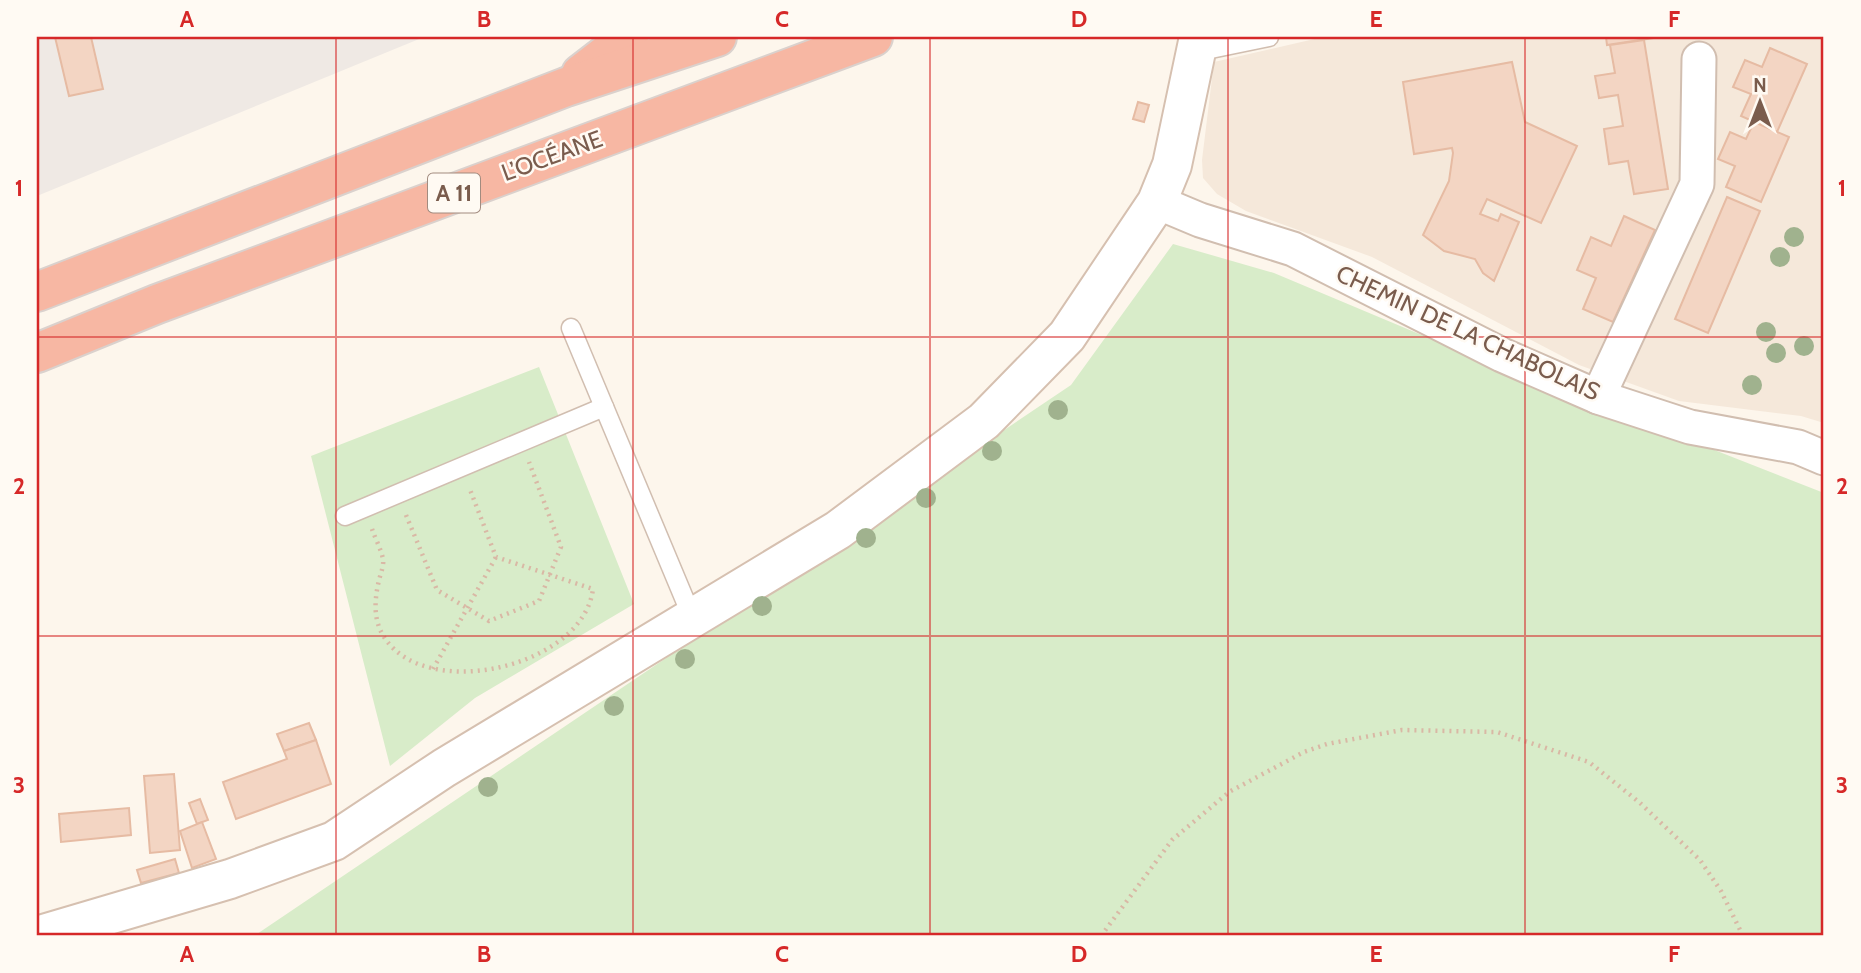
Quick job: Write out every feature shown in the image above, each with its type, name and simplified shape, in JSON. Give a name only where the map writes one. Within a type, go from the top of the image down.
[{"type":"highway","points":[[566,87],[629,37]]},
{"type":"highway","name":"A 11","points":[[37,292],[566,87],[717,37]]},
{"type":"highway","name":"L’OCÉANE","points":[[37,353],[157,304],[873,37]]},
{"type":"street","points":[[37,936],[230,879],[334,841],[444,768],[838,530],[984,421],[1067,336],[1157,202],[1172,165],[1198,43]]},
{"type":"street","points":[[1598,397],[1697,184],[1699,59]]},
{"type":"street","name":"CHEMIN DE LA CHABOLAIS","points":[[1157,202],[1200,220],[1293,249],[1502,355],[1598,397],[1690,427],[1798,447],[1824,458]]},
{"type":"lane","points":[[1198,43],[1269,37]]},
{"type":"lane","points":[[571,328],[692,617]]},
{"type":"lane","points":[[345,516],[604,407]]},
{"type":"path","points":[[397,494],[437,590],[489,621],[539,601],[561,547],[521,442]]},
{"type":"path","points":[[461,467],[496,557]]},
{"type":"path","points":[[364,508],[383,560],[373,608],[380,630],[395,650],[433,669],[450,674],[482,672],[516,662],[560,642],[582,622],[593,589],[496,557]]},
{"type":"path","points":[[433,669],[496,557]]},
{"type":"path","points":[[1101,936],[1172,840],[1229,792],[1304,752],[1327,744],[1402,730],[1497,732],[1589,762],[1639,802],[1700,860],[1721,891],[1742,936]]},
{"type":"shaded area","points":[[37,37],[424,37],[37,196]]},
{"type":"shaded area","points":[[1323,37],[1824,37],[1824,423],[1801,416],[1679,401],[1579,365],[1372,257],[1246,211],[1217,194],[1203,178],[1202,160],[1214,62]]},
{"type":"green space","points":[[1173,244],[1274,273],[1424,336],[1824,493],[1824,936],[254,936],[1071,385]]},
{"type":"green space","points":[[539,367],[634,604],[475,698],[390,766],[311,456]]},
{"type":"building","points":[[55,37],[91,37],[103,89],[69,96]]},
{"type":"building","points":[[1606,37],[1660,37],[1607,45]]},
{"type":"building","points":[[1644,40],[1668,189],[1634,194],[1628,161],[1609,164],[1604,129],[1623,126],[1618,95],[1599,98],[1595,76],[1615,73],[1610,45]]},
{"type":"building","points":[[1770,48],[1807,64],[1777,132],[1741,116],[1751,94],[1733,87],[1745,60],[1762,67]]},
{"type":"building","points":[[1512,62],[1525,122],[1577,146],[1541,223],[1487,199],[1480,214],[1498,221],[1501,214],[1519,222],[1494,281],[1483,273],[1475,259],[1444,251],[1423,235],[1449,181],[1453,153],[1452,148],[1414,154],[1403,82]]},
{"type":"building","points":[[1138,102],[1149,105],[1144,122],[1133,119]]},
{"type":"building","points":[[1754,122],[1789,137],[1761,202],[1726,187],[1735,166],[1718,159],[1730,132],[1746,139]]},
{"type":"building","points":[[1727,197],[1760,211],[1708,333],[1675,319]]},
{"type":"building","points":[[1624,216],[1655,230],[1613,322],[1583,309],[1596,278],[1577,270],[1591,237],[1611,246]]},
{"type":"building","points":[[309,723],[316,740],[284,751],[277,734]]},
{"type":"building","points":[[316,740],[331,784],[236,819],[223,782],[287,759],[284,751]]},
{"type":"building","points":[[174,774],[180,850],[150,853],[144,776]]},
{"type":"building","points":[[200,799],[208,820],[197,824],[189,803]]},
{"type":"building","points":[[129,808],[131,835],[61,842],[59,814]]},
{"type":"building","points":[[202,822],[216,859],[192,868],[180,831]]},
{"type":"building","points":[[175,859],[179,873],[141,883],[137,870]]}]
